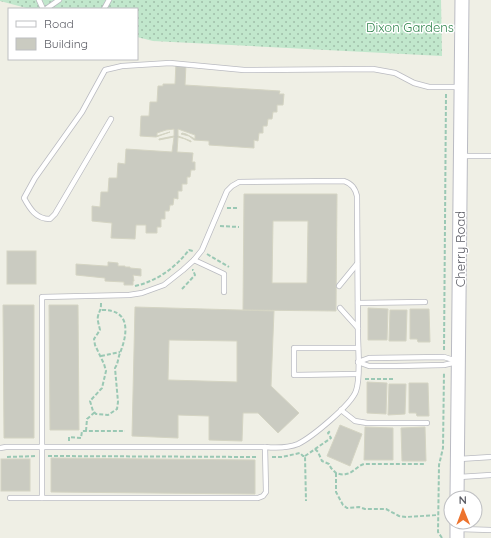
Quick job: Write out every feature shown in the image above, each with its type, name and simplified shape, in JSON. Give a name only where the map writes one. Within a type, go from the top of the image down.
[{"type":"main road","name":"Cherry Road","points":[[457,490],[462,0]]},
{"type":"lane","points":[[47,8],[59,0]]},
{"type":"lane","points":[[111,119],[55,214],[50,219],[46,219],[33,213],[24,198],[35,178],[82,112],[105,70],[122,66],[170,62],[244,70],[373,69],[395,73],[414,83],[429,87],[461,87]]},
{"type":"lane","points":[[461,156],[490,156]]},
{"type":"lane","points":[[0,448],[42,447],[265,448],[287,447],[298,444],[319,430],[354,396],[356,390],[358,374],[356,189],[344,181],[239,182],[226,191],[200,252],[194,260],[164,285],[142,294],[42,297],[42,447],[42,498]]},
{"type":"lane","points":[[194,260],[224,274],[224,292]]},
{"type":"lane","points":[[339,286],[358,264]]},
{"type":"lane","points":[[358,303],[425,302]]},
{"type":"lane","points":[[340,308],[358,328]]},
{"type":"lane","points":[[358,348],[294,348],[294,375],[358,374]]},
{"type":"lane","points":[[358,362],[369,358],[444,357],[459,361]]},
{"type":"lane","points":[[358,362],[369,366],[444,365],[459,361]]},
{"type":"lane","points":[[341,410],[354,421],[367,423],[427,423]]},
{"type":"lane","points":[[10,498],[258,498],[263,496],[266,492],[265,448]]},
{"type":"lane","points":[[457,459],[491,457]]},
{"type":"lane","points":[[457,478],[491,475]]},
{"type":"path","points":[[444,357],[446,87]]},
{"type":"path","points":[[217,226],[239,227]]},
{"type":"path","points":[[130,287],[147,283],[160,276],[177,264],[189,250],[207,254],[230,267]]},
{"type":"path","points":[[101,296],[102,310],[98,315],[97,320],[100,330],[94,339],[95,345],[106,370],[102,388],[90,401],[96,414],[108,415],[117,408],[118,402],[115,368],[123,346],[125,330],[122,317],[114,311],[102,310]]},
{"type":"path","points":[[101,356],[120,352]]},
{"type":"path","points":[[442,538],[438,532],[438,515],[439,465],[443,448],[444,365]]},
{"type":"path","points":[[86,431],[87,419],[94,412]]},
{"type":"path","points":[[125,431],[82,431],[81,438],[69,437],[68,456],[282,458],[300,453],[305,456],[306,501]]},
{"type":"path","points":[[315,449],[322,461],[329,464],[336,474],[336,492],[343,505],[347,508],[386,508],[399,516],[406,517],[438,515]]},
{"type":"path","points":[[336,474],[346,474],[364,464],[424,464]]},
{"type":"green space","name":"Dixon Gardens","points":[[441,0],[442,56],[153,41],[138,37],[138,8],[26,8],[0,1]]},
{"type":"building","points":[[176,63],[186,64],[185,85],[280,91],[279,94],[284,94],[283,105],[277,105],[277,112],[273,112],[272,119],[268,119],[267,126],[263,126],[263,133],[259,133],[258,141],[254,140],[254,148],[209,145],[209,141],[194,140],[189,136],[181,134],[186,134],[195,139],[195,135],[178,129],[178,136],[191,142],[178,137],[177,152],[193,153],[192,162],[195,162],[195,170],[191,170],[190,177],[187,177],[187,184],[182,184],[182,191],[178,191],[178,199],[174,198],[173,205],[170,205],[169,211],[165,211],[165,219],[161,219],[161,227],[157,227],[157,233],[146,233],[146,225],[136,225],[135,239],[111,238],[112,223],[92,221],[92,206],[100,207],[101,192],[108,192],[109,178],[117,178],[118,163],[125,164],[126,149],[172,152],[174,137],[159,139],[174,136],[174,129],[157,133],[157,136],[170,132],[156,137],[140,136],[141,116],[149,116],[150,102],[157,102],[158,86],[163,86],[163,84],[175,84]]},
{"type":"building","points":[[244,194],[337,194],[336,311],[243,310]],"holes":[[[273,221],[308,221],[307,283],[272,283]]]},
{"type":"building","points":[[7,251],[36,251],[36,284],[7,284]]},
{"type":"building","points":[[108,262],[118,263],[118,266],[141,269],[141,276],[133,275],[133,285],[124,285],[124,282],[105,281],[105,278],[76,275],[76,264],[108,266]]},
{"type":"building","points":[[3,305],[34,305],[34,438],[4,438]]},
{"type":"building","points":[[49,305],[78,305],[79,430],[50,430]]},
{"type":"building","points":[[135,307],[274,311],[271,386],[299,413],[278,433],[258,413],[243,413],[242,441],[209,440],[209,416],[178,415],[178,438],[132,436]],"holes":[[[169,340],[237,341],[237,382],[168,380]]]},
{"type":"building","points":[[368,308],[388,309],[387,340],[368,340]]},
{"type":"building","points":[[410,309],[429,309],[430,342],[418,342],[417,339],[410,339]]},
{"type":"building","points":[[390,310],[407,310],[406,341],[389,341]]},
{"type":"building","points":[[367,382],[387,383],[386,414],[367,413]]},
{"type":"building","points":[[409,383],[428,383],[429,416],[417,416],[416,413],[409,413]]},
{"type":"building","points":[[389,384],[406,384],[405,414],[388,415]]},
{"type":"building","points":[[340,425],[362,434],[350,466],[327,456]]},
{"type":"building","points":[[365,427],[393,428],[393,460],[364,460]]},
{"type":"building","points":[[425,427],[426,461],[402,461],[401,428]]},
{"type":"building","points":[[51,458],[255,460],[255,494],[51,492]]},
{"type":"building","points":[[1,459],[30,459],[30,491],[1,491]]}]
